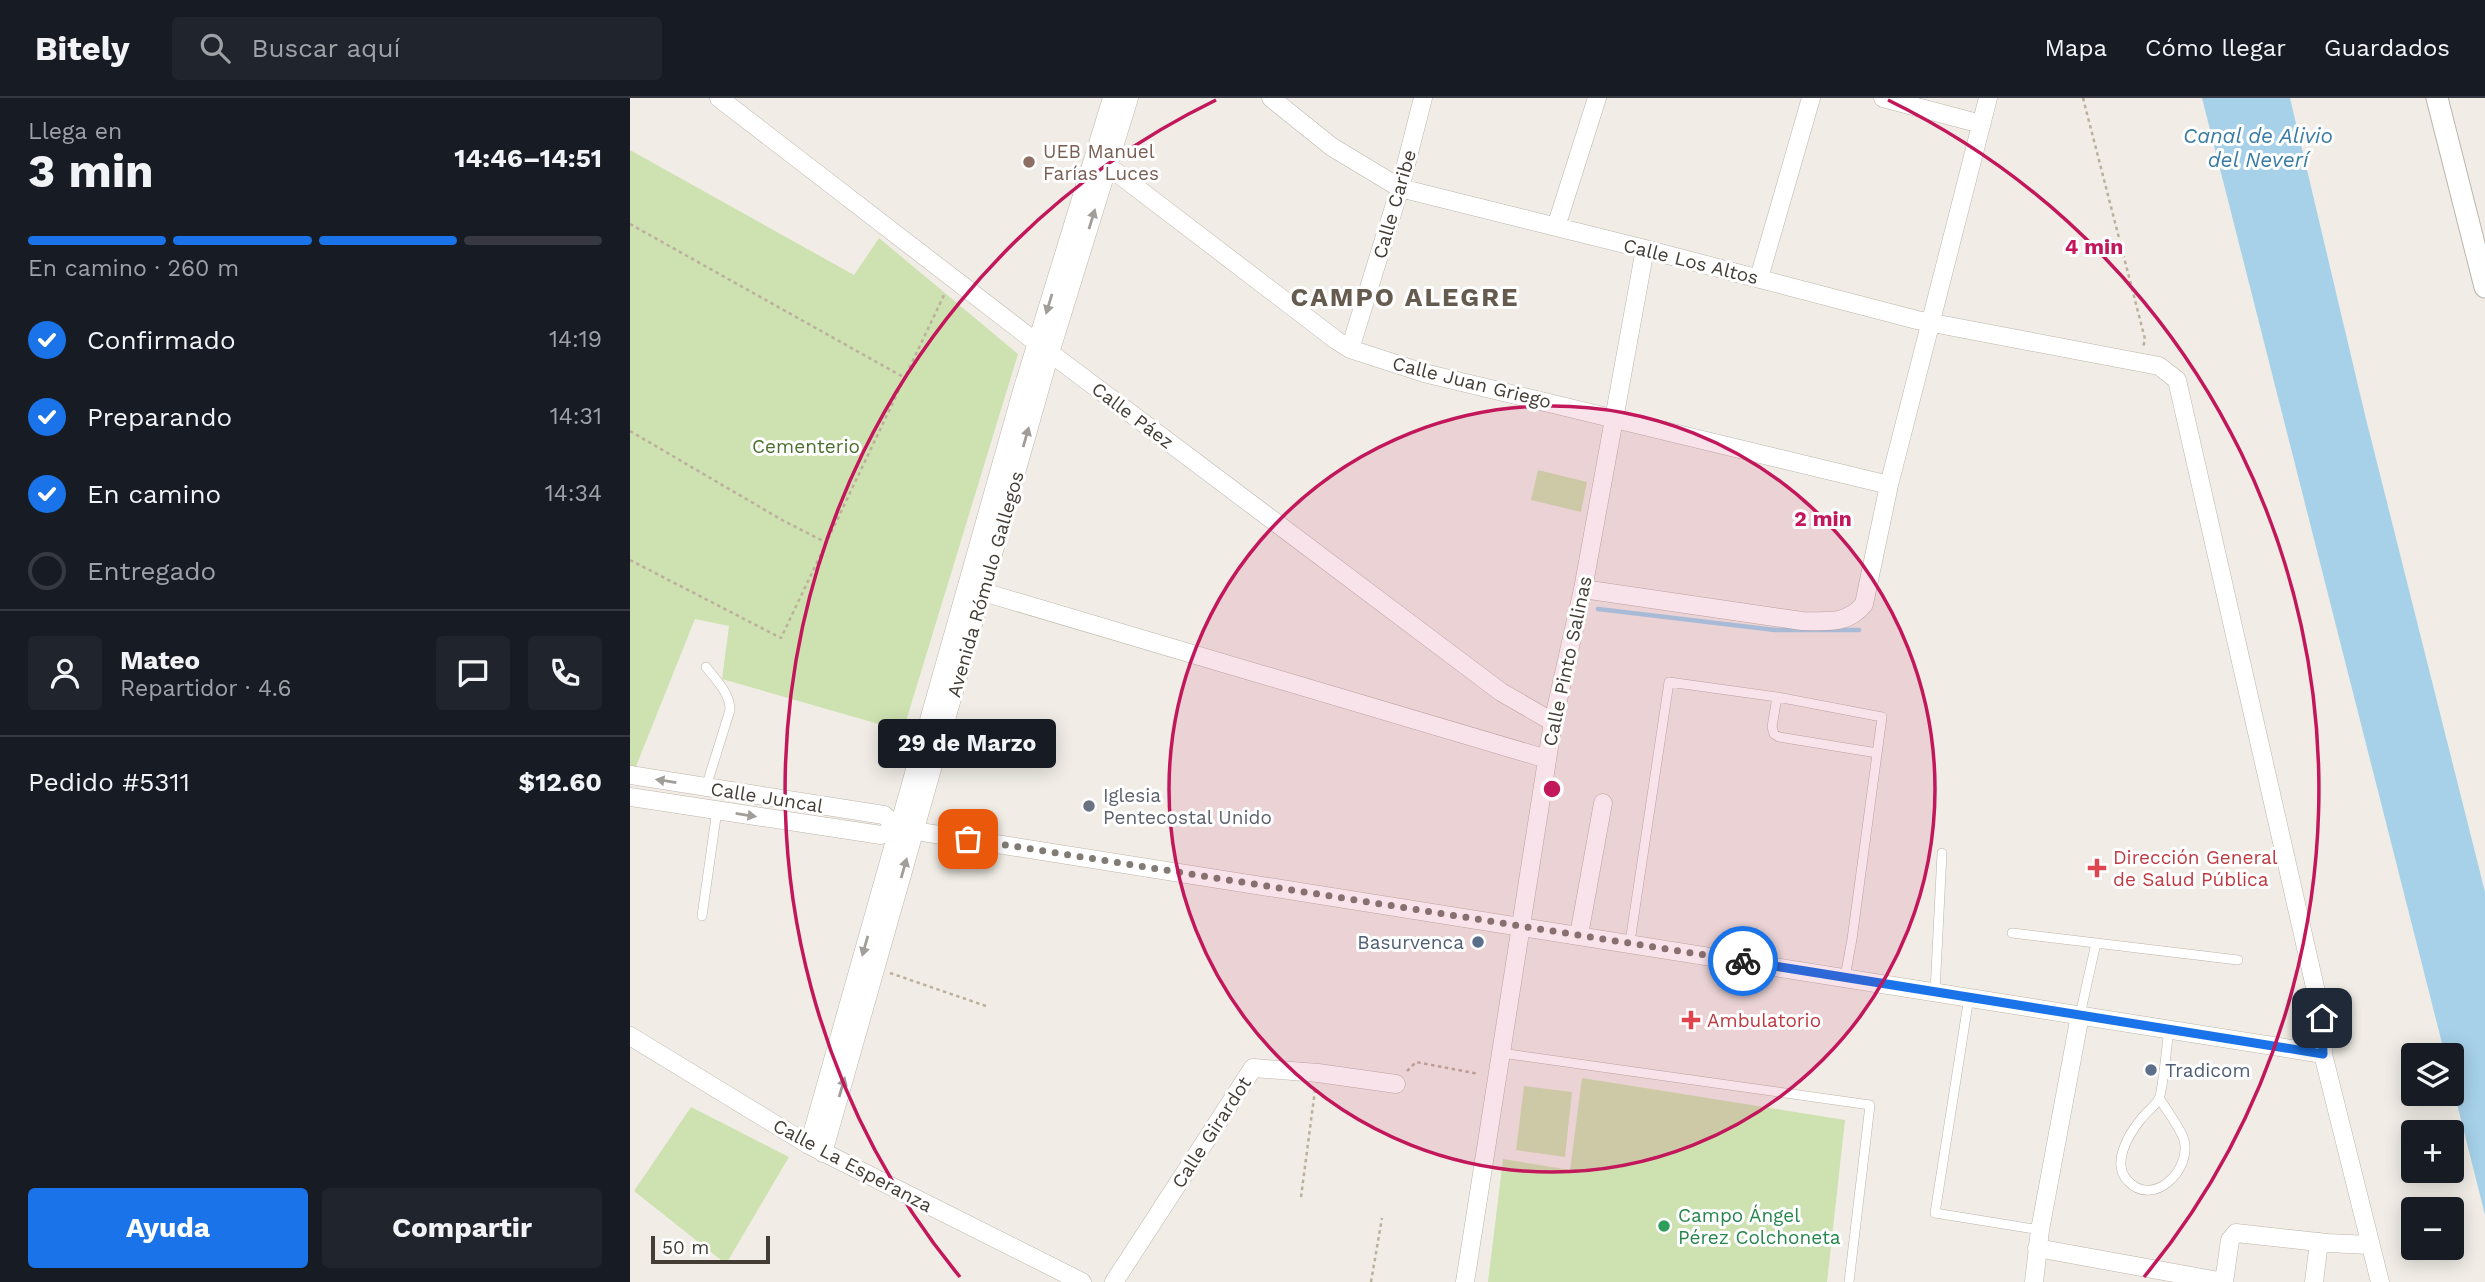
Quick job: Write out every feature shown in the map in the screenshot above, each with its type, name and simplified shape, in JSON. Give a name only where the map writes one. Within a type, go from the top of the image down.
[{"type":"street","name":"Calle Páez","points":[[719,98],[1043,348],[1501,692],[1553,722]]},
{"type":"street","name":"Avenida Rómulo Gallegos","points":[[816,1149],[1112,98]]},
{"type":"street","name":"Avenida Rómulo Gallegos","points":[[1043,348],[1108,166],[1129,98]]},
{"type":"street","name":"Calle Los Altos","points":[[1271,98],[1332,147],[1400,188],[1932,322],[2160,366],[2177,380],[2322,1018],[2323,1054]]},
{"type":"street","name":"Calle Caribe","points":[[1350,349],[1400,188],[1423,98]]},
{"type":"street","points":[[1556,227],[1597,98]]},
{"type":"street","points":[[1759,278],[1811,98]]},
{"type":"street","points":[[1883,98],[1981,124]]},
{"type":"street","points":[[1583,589],[1802,621],[1837,621],[1856,614],[1864,604],[1889,485],[1988,98]]},
{"type":"street","points":[[2437,98],[2485,287]]},
{"type":"street","name":"Calle Juan Griego","points":[[1108,166],[1350,349],[1424,373],[1889,485]]},
{"type":"street","name":"Calle Pinto Salinas","points":[[1465,1282],[1553,722],[1583,589],[1612,417],[1645,249]]},
{"type":"street","points":[[974,589],[1547,759]]},
{"type":"street","name":"Calle Juncal","points":[[630,775],[884,815],[906,829]]},
{"type":"street","name":"Calle Juncal","points":[[630,797],[881,835],[906,829],[2323,1054]]},
{"type":"street","points":[[1579,934],[1603,803]]},
{"type":"street","name":"Avenida Rómulo Gallegos","points":[[816,1149],[876,969],[906,829]]},
{"type":"street","points":[[2034,1282],[2038,1239],[2080,1015]]},
{"type":"street","name":"Calle La Esperanza","points":[[630,1036],[816,1149],[1082,1282]]},
{"type":"street","points":[[2323,1054],[2380,1282]]},
{"type":"street","name":"Calle Girardot","points":[[1114,1282],[1253,1068],[1318,1073],[1396,1084]]},
{"type":"street","points":[[2038,1239],[2224,1282],[2230,1240],[2236,1233],[2370,1245]]},
{"type":"street","points":[[2314,1282],[2319,1242]]},
{"type":"lane","points":[[706,667],[723,689],[730,703],[730,710],[706,787]]},
{"type":"lane","points":[[1630,942],[1669,682],[1777,697],[1882,717],[1845,977]]},
{"type":"lane","points":[[1777,697],[1773,727],[1774,733],[1779,737],[1877,753]]},
{"type":"lane","points":[[702,916],[717,810]]},
{"type":"lane","points":[[1935,992],[1942,853]]},
{"type":"lane","points":[[2012,933],[2238,960]]},
{"type":"lane","points":[[2080,1015],[2096,943]]},
{"type":"lane","points":[[1969,997],[1935,1213],[2038,1239]]},
{"type":"lane","points":[[2160,1098],[2185,1140],[2183,1156],[2179,1172],[2168,1183],[2160,1188],[2147,1190],[2129,1184],[2119,1163],[2139,1121],[2160,1098],[2169,1029]]},
{"type":"lane","points":[[1501,1053],[1870,1105],[1849,1282]]},
{"type":"path","points":[[2083,98],[2146,339],[2138,361]]},
{"type":"path","points":[[630,224],[905,379]]},
{"type":"path","points":[[630,560],[781,638],[945,293]]},
{"type":"path","points":[[630,431],[826,543]]},
{"type":"path","points":[[876,969],[986,1006]]},
{"type":"path","points":[[1396,1084],[1416,1062],[1497,1077]]},
{"type":"path","points":[[1301,1197],[1318,1073]]},
{"type":"path","points":[[1371,1282],[1382,1218]]},
{"type":"green space","name":"Cementerio","points":[[630,150],[854,275],[879,238],[1018,354],[903,731],[722,679],[729,626],[695,619],[633,774],[630,774]]},
{"type":"green space","points":[[1538,470],[1587,482],[1581,512],[1531,500]]},
{"type":"green space","name":"Campo Ángel Pérez Colchoneta","points":[[1582,1078],[1845,1120],[1827,1282],[1488,1282],[1503,1159],[1570,1170]]},
{"type":"green space","points":[[1524,1086],[1572,1092],[1565,1157],[1516,1150]]},
{"type":"green space","points":[[691,1107],[789,1157],[726,1264],[634,1191]]},
{"type":"water","name":"Canal de Alivio del Neverí","points":[[2202,98],[2290,98],[2365,415],[2485,892],[2485,1215],[2464,1132],[2464,1120],[2461,1120],[2458,1106],[2464,1106],[2464,1043],[2442,1043]]},
{"type":"waterway","points":[[1598,609],[1775,630],[1859,630]]},
{"type":"way so far","points":[[968,839],[1743,961]]},
{"type":"place","name":"UEB Manuel Farías Luces","points":[[1029,162]]},
{"type":"place","name":"Iglesia Pentecostal Unido","points":[[1089,806]]},
{"type":"place","name":"29 de Marzo","points":[[968,839]]},
{"type":"place","name":"Dirección General de Salud Pública","points":[[2097,868]]},
{"type":"place","name":"Basurvenca","points":[[1478,942]]},
{"type":"place","name":"Ambulatorio","points":[[1691,1020]]},
{"type":"place","name":"Tradicom","points":[[2151,1070]]},
{"type":"place","name":"Campo Ángel Pérez Colchoneta","points":[[1664,1226]]},
{"type":"district","name":"CAMPO ALEGRE","points":[[1405,297]]},
{"type":"route","points":[[1743,961],[2323,1054],[2322,1018]]}]
